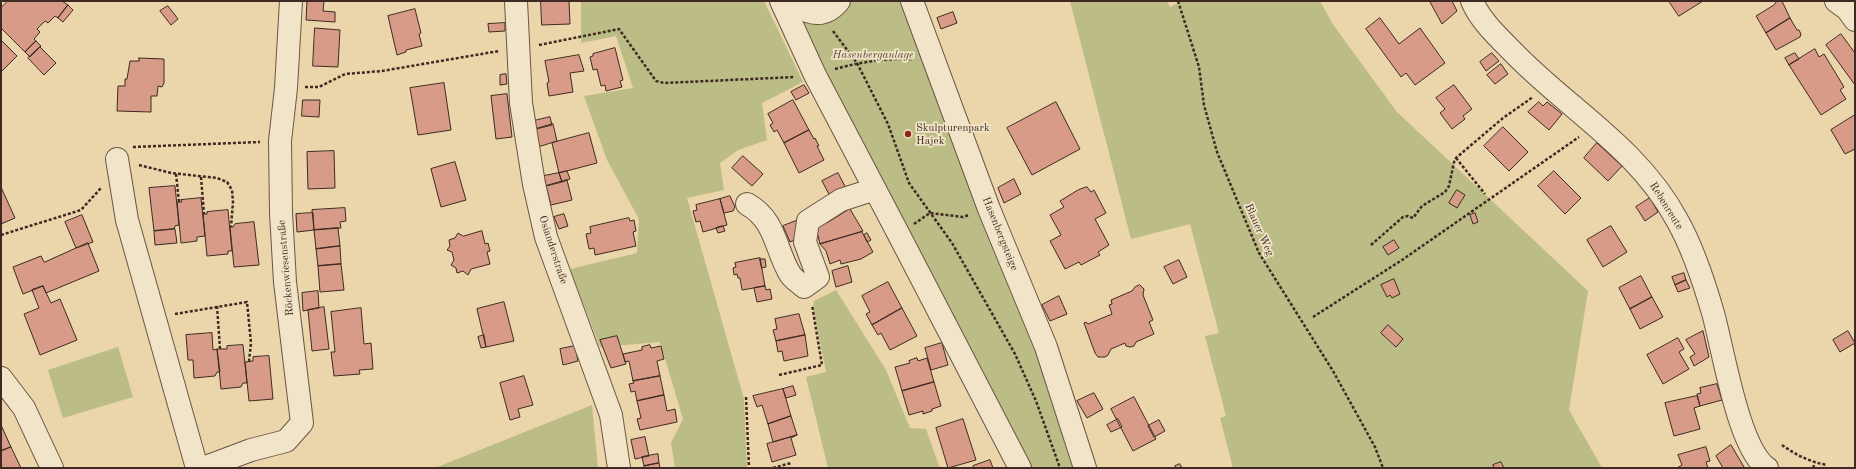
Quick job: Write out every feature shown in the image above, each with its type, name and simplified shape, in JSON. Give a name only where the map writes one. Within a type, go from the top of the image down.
[{"type":"street","name":"Röckenwiesenstraße","points":[[203,468],[251,450],[286,441],[302,423],[285,282],[281,212],[280,141],[286,88],[291,1]]},
{"type":"street","name":"Osianderstraße","points":[[516,1],[521,103],[526,140],[539,207],[546,237],[611,415],[619,468]]},
{"type":"street","points":[[782,1],[813,14],[825,13],[839,1]]},
{"type":"street","points":[[782,1],[804,76],[875,189],[1020,468]]},
{"type":"street","name":"Hasenbergsteige","points":[[912,1],[989,209],[1046,347],[1085,468]]},
{"type":"street","name":"Rebenreute","points":[[1472,1],[1475,8],[1496,35],[1548,87],[1593,124],[1640,166],[1678,220],[1697,266],[1713,314],[1733,397],[1749,444],[1763,465],[1767,468]]},
{"type":"street","points":[[1836,1],[1846,9],[1855,20]]},
{"type":"street","points":[[117,159],[127,220],[197,468]]},
{"type":"street","points":[[746,204],[755,208],[770,227],[790,275],[804,287],[818,277],[805,242],[808,221],[840,200],[875,189]]},
{"type":"street","points":[[1,378],[24,408],[52,468]]},
{"type":"path","name":"Blauer Weg","points":[[1178,1],[1199,67],[1204,105],[1217,152],[1259,253],[1333,371],[1375,447],[1383,468]]},
{"type":"path","points":[[813,14],[828,24],[857,63],[888,124],[910,183],[952,243],[1015,354],[1036,401],[1060,468]]},
{"type":"path","points":[[534,46],[619,29],[656,81],[664,83],[804,76],[857,63],[894,59],[934,59]]},
{"type":"path","points":[[304,88],[319,87],[345,74],[382,70],[501,50]]},
{"type":"path","points":[[1371,245],[1403,217],[1408,216],[1413,218],[1422,206],[1445,192],[1449,186],[1456,158],[1503,118],[1548,87]]},
{"type":"path","points":[[1313,317],[1402,260],[1568,145],[1593,124]]},
{"type":"path","points":[[143,146],[265,142]]},
{"type":"path","points":[[1456,158],[1485,194]]},
{"type":"path","points":[[117,159],[176,174],[217,178],[227,182],[232,190],[231,227]]},
{"type":"path","points":[[176,174],[179,202]]},
{"type":"path","points":[[201,176],[204,214]]},
{"type":"path","points":[[1,235],[81,210],[102,188]]},
{"type":"path","points":[[899,234],[930,213],[963,217],[989,209]]},
{"type":"path","points":[[779,375],[822,365],[811,298],[804,287]]},
{"type":"path","points":[[155,318],[247,302],[251,343],[249,361]]},
{"type":"path","points":[[217,306],[220,349]]},
{"type":"path","points":[[746,397],[749,468]]},
{"type":"path","points":[[1782,444],[1794,453],[1814,463],[1827,465]]},
{"type":"path","points":[[773,468],[791,463]]},
{"type":"path","points":[[1813,468],[1814,463]]},
{"type":"green space","points":[[581,1],[764,1],[803,82],[762,103],[767,140],[738,150],[720,163],[724,190],[687,198],[744,399],[747,468],[675,468],[671,443],[683,419],[660,342],[600,347],[570,269],[637,253],[639,219],[607,160],[584,96],[633,88],[616,36],[581,43]]},
{"type":"green space","name":"Hasenberganlage","points":[[846,1],[910,1],[1082,468],[1029,468],[789,7]]},
{"type":"green space","points":[[1070,1],[1167,1],[1170,7],[1182,1],[1320,1],[1334,26],[1397,112],[1588,291],[1569,410],[1602,468],[1233,468],[1220,418],[1226,416],[1205,336],[1219,333],[1190,224],[1131,239]]},
{"type":"green space","points":[[836,290],[886,370],[910,428],[926,429],[940,468],[828,468],[806,377],[826,372],[813,307],[814,301]]},
{"type":"green space","points":[[118,347],[133,397],[63,418],[48,370]]},
{"type":"green space","points":[[592,405],[598,468],[435,468]]},
{"type":"building","points":[[8,1],[62,1],[68,5],[58,18],[55,16],[48,23],[45,21],[37,29],[40,32],[34,39],[36,41],[25,52],[1,28],[1,8]]},
{"type":"building","points":[[307,1],[324,1],[323,11],[335,12],[335,22],[306,20]]},
{"type":"building","points":[[541,1],[569,1],[570,24],[542,25]]},
{"type":"building","points":[[1452,1],[1457,11],[1442,24],[1430,2]]},
{"type":"building","points":[[1669,1],[1703,1],[1679,16]]},
{"type":"building","points":[[1777,1],[1782,1],[1790,18],[1766,33],[1756,16],[1774,5]]},
{"type":"building","points":[[68,5],[73,10],[63,22],[58,18]]},
{"type":"building","points":[[168,6],[178,19],[171,25],[160,11]]},
{"type":"building","points":[[415,9],[421,33],[419,34],[422,46],[406,50],[406,52],[397,55],[388,16]]},
{"type":"building","points":[[953,12],[957,23],[941,29],[937,18]]},
{"type":"building","points":[[1380,18],[1399,44],[1420,28],[1445,63],[1415,85],[1406,73],[1401,77],[1366,29]]},
{"type":"building","points":[[1790,18],[1797,30],[1799,30],[1801,34],[1800,37],[1776,50],[1766,33]]},
{"type":"building","points":[[505,23],[505,31],[489,32],[488,24]]},
{"type":"building","points":[[315,28],[340,30],[338,67],[313,66]]},
{"type":"building","points":[[1841,34],[1855,53],[1855,85],[1826,45]]},
{"type":"building","points":[[1,40],[17,56],[1,72]]},
{"type":"building","points":[[36,41],[41,46],[30,57],[25,52]]},
{"type":"building","points":[[40,47],[56,63],[44,75],[28,58]]},
{"type":"building","points":[[615,48],[623,80],[620,81],[622,87],[606,91],[605,85],[601,86],[597,69],[593,70],[590,57],[593,56],[593,54]]},
{"type":"building","points":[[1815,49],[1819,57],[1824,54],[1844,87],[1840,90],[1846,99],[1821,115],[1789,65]]},
{"type":"building","points":[[1492,53],[1499,61],[1486,71],[1480,62]]},
{"type":"building","points":[[1795,53],[1799,59],[1789,65],[1785,58]]},
{"type":"building","points":[[579,55],[584,71],[570,73],[573,92],[549,96],[547,83],[549,82],[545,61]]},
{"type":"building","points":[[139,58],[164,59],[164,83],[162,87],[158,86],[157,96],[151,96],[151,112],[117,111],[118,86],[125,86],[125,79],[127,79],[130,61],[139,61]]},
{"type":"building","points":[[1501,64],[1508,74],[1495,84],[1487,75]]},
{"type":"building","points":[[506,74],[507,84],[500,85],[500,75]]},
{"type":"building","points":[[444,83],[451,130],[418,135],[410,88]]},
{"type":"building","points":[[804,85],[809,93],[796,100],[791,92]]},
{"type":"building","points":[[1454,85],[1472,109],[1463,116],[1465,119],[1452,129],[1440,113],[1445,109],[1436,98]]},
{"type":"building","points":[[507,94],[512,137],[496,139],[491,96]]},
{"type":"building","points":[[303,100],[320,100],[319,117],[302,116]]},
{"type":"building","points":[[793,100],[809,130],[784,143],[777,130],[774,132],[770,125],[773,123],[768,114]]},
{"type":"building","points":[[1056,102],[1080,149],[1032,175],[1007,128]]},
{"type":"building","points":[[1539,102],[1543,106],[1547,102],[1562,114],[1549,130],[1528,112]]},
{"type":"building","points":[[1855,115],[1855,149],[1845,154],[1831,130]]},
{"type":"building","points":[[550,117],[552,125],[536,129],[534,121]]},
{"type":"building","points":[[553,124],[557,141],[538,147],[536,129]]},
{"type":"building","points":[[1503,127],[1528,152],[1509,171],[1484,146]]},
{"type":"building","points":[[809,130],[819,146],[817,146],[824,160],[799,173],[784,143]]},
{"type":"building","points":[[589,133],[597,163],[559,173],[552,143]]},
{"type":"building","points":[[1597,143],[1622,166],[1608,181],[1584,158]]},
{"type":"building","points":[[334,151],[335,188],[308,189],[307,152]]},
{"type":"building","points":[[743,156],[763,174],[752,186],[732,168]]},
{"type":"building","points":[[455,162],[466,200],[441,207],[431,169]]},
{"type":"building","points":[[567,171],[570,179],[562,182],[559,173]]},
{"type":"building","points":[[1554,171],[1581,198],[1565,214],[1538,186]]},
{"type":"building","points":[[559,173],[562,182],[546,186],[544,176]]},
{"type":"building","points":[[838,173],[847,190],[830,196],[822,181]]},
{"type":"building","points":[[1014,179],[1021,194],[1004,203],[998,188]]},
{"type":"building","points":[[567,180],[572,200],[551,205],[546,186]]},
{"type":"building","points":[[175,186],[179,225],[175,226],[174,229],[154,231],[149,188]]},
{"type":"building","points":[[1,187],[15,218],[1,224]]},
{"type":"building","points":[[1087,187],[1091,192],[1094,190],[1106,213],[1095,219],[1109,245],[1098,252],[1100,255],[1081,265],[1079,262],[1065,269],[1050,241],[1061,235],[1050,215],[1064,207],[1060,201],[1078,190]]},
{"type":"building","points":[[1457,190],[1465,195],[1457,208],[1449,203]]},
{"type":"building","points":[[730,196],[735,207],[733,211],[724,213],[720,199]]},
{"type":"building","points":[[201,198],[205,236],[197,237],[197,241],[181,243],[177,202],[182,202],[181,200]]},
{"type":"building","points":[[1650,198],[1658,212],[1645,221],[1636,207]]},
{"type":"building","points":[[720,199],[727,225],[703,232],[700,221],[696,222],[693,211],[697,210],[696,205]]},
{"type":"building","points":[[345,208],[346,221],[340,222],[341,228],[314,230],[312,210]]},
{"type":"building","points":[[850,209],[863,231],[820,244],[816,228],[823,222],[828,222]]},
{"type":"building","points":[[228,210],[232,251],[228,251],[228,254],[207,256],[203,214],[207,214],[207,212]]},
{"type":"building","points":[[313,213],[314,230],[297,232],[296,214]]},
{"type":"building","points":[[1475,213],[1478,222],[1473,224],[1470,215]]},
{"type":"building","points":[[564,214],[568,226],[559,229],[554,217]]},
{"type":"building","points":[[82,215],[93,242],[76,248],[65,222]]},
{"type":"building","points":[[629,218],[630,221],[634,220],[636,231],[633,232],[636,246],[595,255],[594,248],[589,249],[586,234],[591,233],[590,227]]},
{"type":"building","points":[[796,221],[803,236],[790,242],[783,226]]},
{"type":"building","points":[[254,222],[259,265],[234,267],[230,227],[233,227],[235,224]]},
{"type":"building","points":[[723,226],[725,231],[718,233],[716,228]]},
{"type":"building","points":[[1611,226],[1627,252],[1603,267],[1587,240]]},
{"type":"building","points":[[338,228],[340,246],[316,249],[314,230]]},
{"type":"building","points":[[175,229],[177,243],[155,245],[154,231]]},
{"type":"building","points":[[482,231],[485,244],[488,243],[490,251],[487,252],[490,264],[471,269],[468,275],[463,271],[457,273],[456,268],[451,265],[454,260],[452,252],[447,250],[450,246],[449,240],[455,238],[458,233],[463,236]]},
{"type":"building","points":[[862,232],[873,252],[861,259],[841,264],[840,260],[830,264],[826,251],[820,244]]},
{"type":"building","points":[[867,233],[871,240],[867,242],[864,235]]},
{"type":"building","points":[[1394,240],[1399,248],[1388,255],[1383,247]]},
{"type":"building","points":[[88,243],[99,271],[46,293],[43,286],[23,294],[13,267],[41,256],[44,262]]},
{"type":"building","points":[[340,246],[341,264],[318,266],[316,249]]},
{"type":"building","points":[[760,258],[765,286],[742,290],[740,278],[738,278],[737,274],[734,275],[733,268],[736,267],[735,263]]},
{"type":"building","points":[[760,259],[765,259],[766,267],[762,268]]},
{"type":"building","points":[[1179,260],[1187,277],[1173,284],[1164,267]]},
{"type":"building","points":[[341,264],[344,290],[320,292],[318,266]]},
{"type":"building","points":[[848,266],[852,282],[836,287],[832,271]]},
{"type":"building","points":[[1684,273],[1686,280],[1675,285],[1672,277]]},
{"type":"building","points":[[1641,276],[1652,297],[1630,309],[1619,288]]},
{"type":"building","points":[[1394,279],[1400,294],[1392,298],[1390,295],[1387,297],[1381,285]]},
{"type":"building","points":[[1686,280],[1690,288],[1678,292],[1675,285]]},
{"type":"building","points":[[888,282],[902,308],[872,325],[866,314],[870,312],[862,296]]},
{"type":"building","points":[[1140,285],[1144,289],[1143,295],[1153,320],[1149,322],[1154,334],[1136,342],[1134,346],[1126,346],[1125,343],[1111,349],[1105,357],[1098,357],[1095,353],[1084,323],[1086,322],[1088,324],[1112,314],[1109,305],[1112,304],[1111,300],[1132,291],[1135,287]]},
{"type":"building","points":[[43,286],[51,303],[60,299],[77,340],[40,355],[24,314],[39,308],[32,290]]},
{"type":"building","points":[[765,286],[766,290],[770,289],[772,299],[757,302],[754,288]]},
{"type":"building","points":[[318,291],[319,308],[303,311],[302,293]]},
{"type":"building","points":[[1059,296],[1067,314],[1050,321],[1042,305]]},
{"type":"building","points":[[1652,297],[1663,317],[1640,329],[1630,309]]},
{"type":"building","points":[[504,302],[514,341],[486,347],[477,309]]},
{"type":"building","points":[[324,307],[329,349],[312,351],[308,310]]},
{"type":"building","points":[[361,308],[364,344],[371,343],[373,369],[359,370],[360,374],[334,376],[331,352],[335,352],[331,312]]},
{"type":"building","points":[[902,308],[917,336],[890,350],[881,333],[878,335],[872,325]]},
{"type":"building","points":[[799,314],[805,335],[776,341],[773,330],[777,329],[775,319]]},
{"type":"building","points":[[1388,325],[1403,339],[1396,347],[1381,333]]},
{"type":"building","points":[[1703,331],[1709,357],[1694,366],[1690,357],[1695,354],[1686,340]]},
{"type":"building","points":[[1848,331],[1855,343],[1840,352],[1833,340]]},
{"type":"building","points":[[212,333],[213,350],[217,349],[220,372],[217,372],[215,376],[194,378],[193,360],[188,360],[186,335]]},
{"type":"building","points":[[484,335],[486,347],[481,348],[478,337]]},
{"type":"building","points":[[805,335],[808,356],[784,361],[782,351],[778,352],[776,341]]},
{"type":"building","points":[[617,336],[626,364],[611,368],[600,340]]},
{"type":"building","points":[[1678,338],[1684,349],[1679,352],[1689,369],[1663,384],[1647,355]]},
{"type":"building","points":[[942,343],[948,365],[931,370],[925,348]]},
{"type":"building","points":[[243,345],[247,383],[243,383],[241,387],[221,389],[217,349],[227,349],[227,346]]},
{"type":"building","points":[[650,345],[651,348],[661,346],[664,359],[657,361],[660,376],[633,381],[629,361],[625,362],[623,354],[642,350],[642,347]]},
{"type":"building","points":[[575,346],[578,361],[563,365],[560,349]]},
{"type":"building","points":[[269,356],[273,399],[249,401],[245,362],[253,361],[253,357]]},
{"type":"building","points":[[917,358],[918,361],[927,358],[934,382],[902,391],[895,367],[910,363],[909,361]]},
{"type":"building","points":[[524,376],[533,405],[518,409],[520,417],[510,420],[500,383]]},
{"type":"building","points":[[660,376],[664,395],[637,401],[635,391],[631,392],[629,384],[634,383],[633,381]]},
{"type":"building","points":[[934,382],[941,406],[923,414],[923,411],[909,415],[902,391]]},
{"type":"building","points":[[1717,384],[1722,400],[1700,406],[1697,394],[1701,393],[1700,388]]},
{"type":"building","points":[[793,386],[796,395],[786,398],[783,389]]},
{"type":"building","points":[[783,389],[791,416],[768,424],[762,405],[757,407],[753,396]]},
{"type":"building","points":[[1094,393],[1103,409],[1087,418],[1077,401]]},
{"type":"building","points":[[664,395],[667,411],[675,409],[677,422],[640,430],[637,419],[641,418],[637,401]]},
{"type":"building","points":[[1697,396],[1700,406],[1694,408],[1700,429],[1674,436],[1665,403]]},
{"type":"building","points":[[1134,397],[1156,439],[1133,451],[1111,409]]},
{"type":"building","points":[[791,416],[797,435],[773,442],[768,424]]},
{"type":"building","points":[[963,419],[976,460],[948,468],[936,428]]},
{"type":"building","points":[[1118,419],[1122,427],[1111,432],[1107,425]]},
{"type":"building","points":[[1159,420],[1165,431],[1154,437],[1148,426]]},
{"type":"building","points":[[1,425],[11,447],[1,451]]},
{"type":"building","points":[[797,435],[791,438],[796,455],[772,462],[767,444]]},
{"type":"building","points":[[645,437],[649,456],[635,459],[631,440]]},
{"type":"building","points":[[1731,445],[1744,467],[1743,468],[1723,468],[1716,456]]},
{"type":"building","points":[[11,447],[21,468],[1,468],[1,451]]},
{"type":"building","points":[[1706,447],[1710,461],[1706,462],[1708,468],[1677,468],[1682,465],[1678,455]]},
{"type":"building","points":[[658,454],[659,463],[644,466],[642,457]]},
{"type":"building","points":[[990,460],[993,468],[973,468],[973,466]]},
{"type":"building","points":[[1501,462],[1504,468],[1494,468],[1493,465]]},
{"type":"building","points":[[659,463],[660,468],[644,468],[644,466]]},
{"type":"building","points":[[1180,464],[1182,468],[1176,468],[1175,466]]},
{"type":"place","name":"Skulpturenpark Hajek","points":[[908,134]]}]
